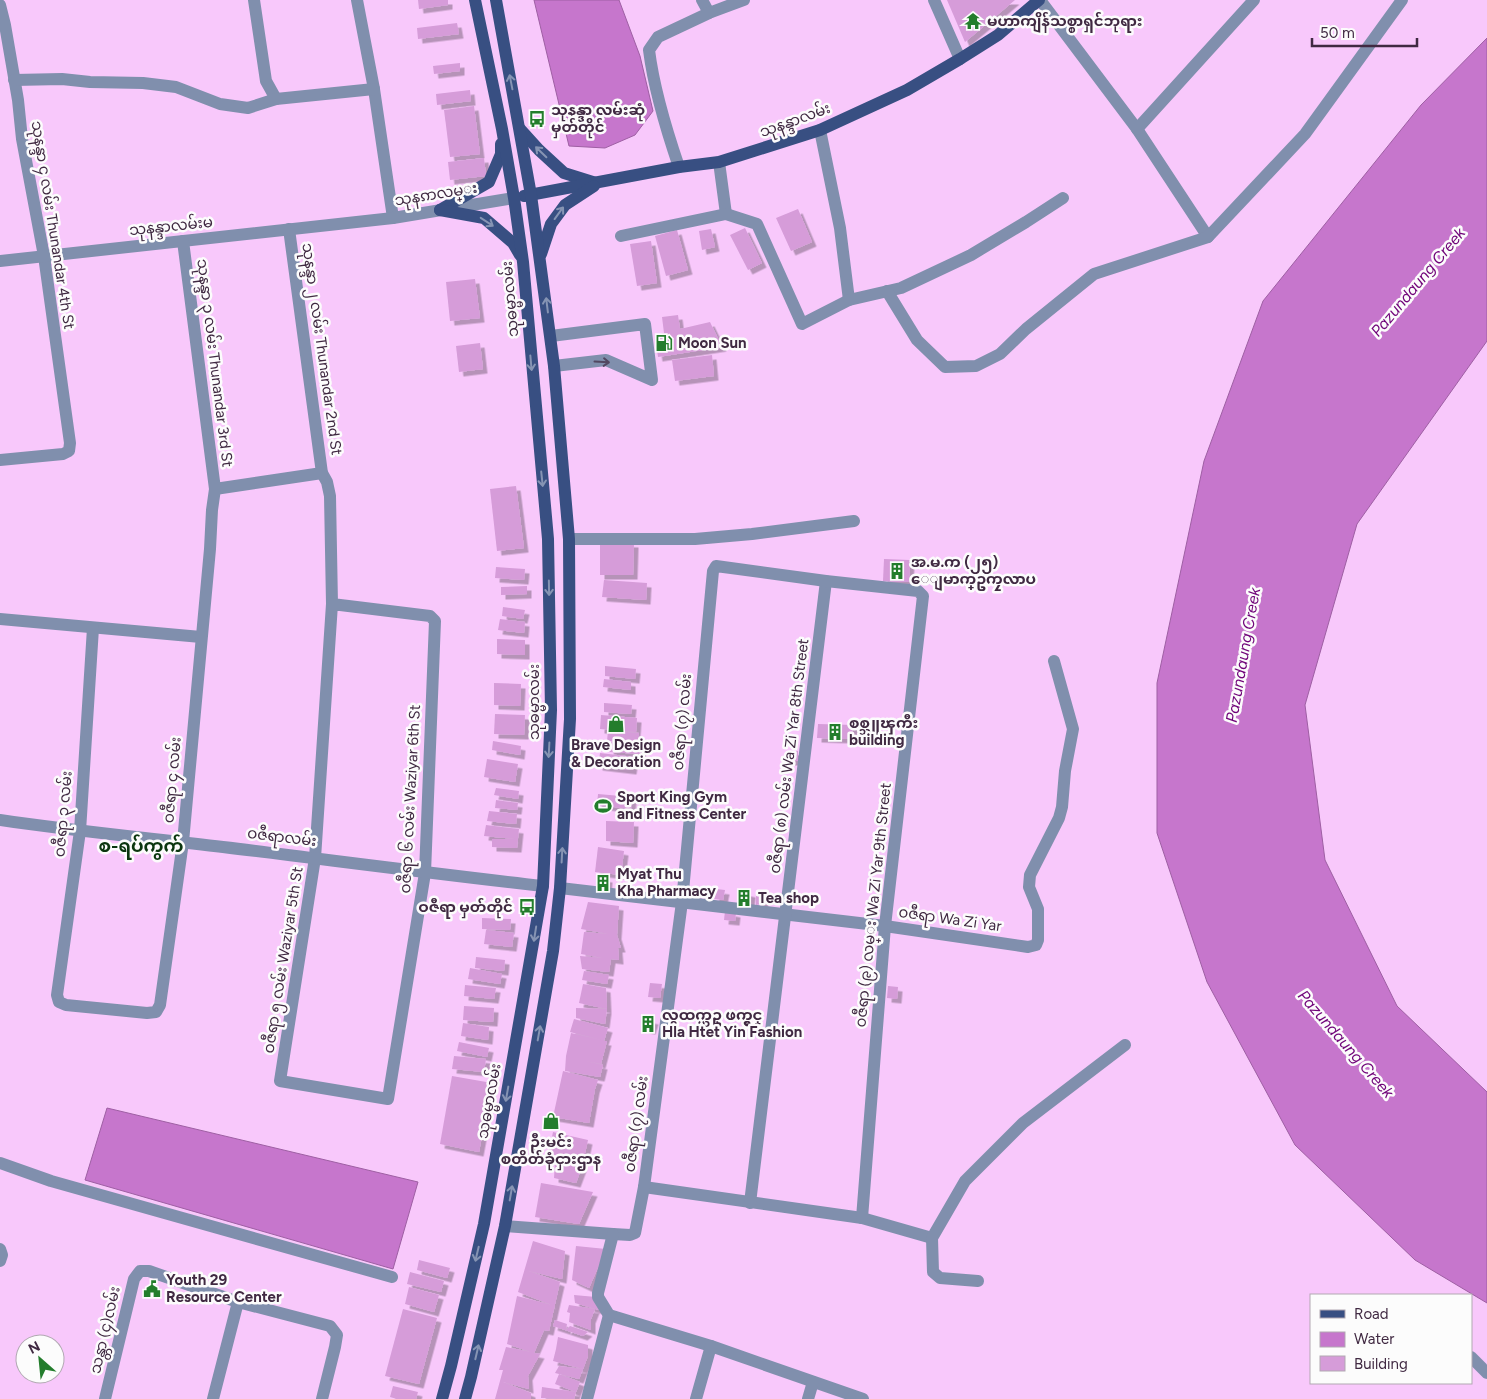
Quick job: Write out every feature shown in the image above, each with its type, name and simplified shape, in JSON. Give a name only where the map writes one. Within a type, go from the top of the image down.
[{"type":"main road","name":"သုဓမ္မာလမ်း","points":[[442,1399],[484,1224],[543,886],[551,710],[548,539],[523,262],[502,129],[475,0]]},
{"type":"main road","points":[[465,1399],[505,1226],[553,951],[560,888],[570,719],[569,539],[551,336],[531,195],[496,0]]},
{"type":"main road","name":"သုနန္ဒာလမ်း","points":[[531,195],[678,167],[719,162],[820,130],[907,90],[960,59],[998,35],[1039,0]]},
{"type":"main road","points":[[440,210],[488,182],[501,154],[502,129]]},
{"type":"main road","points":[[520,130],[564,173],[598,183]]},
{"type":"main road","points":[[541,257],[551,224],[565,205],[598,183]]},
{"type":"main road","name":"သုနၵာလမ္း","points":[[514,198],[531,195]]},
{"type":"main road","points":[[440,210],[484,218],[513,243],[523,262]]},
{"type":"main road","name":"ဝဇီရာလမ်း","points":[[543,886],[560,888]]},
{"type":"street","points":[[254,0],[266,81],[276,99]]},
{"type":"street","points":[[357,0],[374,89],[393,218]]},
{"type":"street","points":[[702,0],[708,13]]},
{"type":"street","points":[[678,167],[661,111],[649,50],[658,37],[708,13],[744,0]]},
{"type":"street","points":[[934,0],[960,59]]},
{"type":"street","points":[[1039,0],[1137,129],[1208,237]]},
{"type":"street","points":[[1137,129],[1254,0]]},
{"type":"street","points":[[887,291],[917,340],[944,367],[976,366],[1000,354],[1094,274],[1208,237],[1306,134],[1402,0]]},
{"type":"street","name":"သုနန္ဒာ ၄ လမ်း Thunandar 4th St","points":[[0,5],[44,256],[70,443],[69,451],[63,454],[0,460]]},
{"type":"street","points":[[14,80],[62,79],[90,82],[143,83],[176,87],[220,104],[248,108],[276,99],[374,89]]},
{"type":"street","points":[[820,130],[840,228],[849,300]]},
{"type":"street","points":[[719,162],[726,214]]},
{"type":"street","name":"သုနၵာလမ္း","points":[[345,223],[393,218],[514,198]]},
{"type":"street","points":[[621,236],[726,214],[757,224],[802,324],[849,300],[901,288],[971,254],[1063,198]]},
{"type":"street","name":"သုနန္ဒာလမ်းမ","points":[[0,261],[345,223]]},
{"type":"street","name":"သုနန္ဒာ ၂ လမ်း Thunandar 2nd St","points":[[289,229],[322,473],[327,482],[330,496],[332,604]]},
{"type":"street","name":"သုနန္ဒာ ၃ လမ်း Thunandar 3rd St","points":[[183,241],[215,489],[210,549]]},
{"type":"street","points":[[551,336],[645,324],[652,380],[606,360],[554,366]]},
{"type":"street","points":[[215,489],[322,473]]},
{"type":"street","points":[[569,539],[695,539],[854,521]]},
{"type":"street","name":"ဝဇီရာ ၄ လမ်း","points":[[156,1012],[160,1005],[183,842],[210,549]]},
{"type":"street","name":"၀ဇီရာ (၇) လမ်း","points":[[613,1234],[630,1235],[635,1233],[644,1187],[682,902],[713,571],[716,566],[826,581]]},
{"type":"street","name":"၀ဇီရာ (၉) လမ္း Wa Zi Yar 9th Street","points":[[826,581],[918,591],[923,596],[885,926],[862,1218]]},
{"type":"street","name":"၀ဇီရာ (၈) လမ်း Wa Zi Yar 8th Street","points":[[750,1203],[826,581]]},
{"type":"street","name":"ဝဇီရာ ၆ လမ်း Waziyar 6th St","points":[[332,604],[430,616],[435,622],[425,873],[388,1099]]},
{"type":"street","name":"ဝဇီရာ ၅ လမ်း Waziyar 5th St","points":[[332,604],[315,858],[280,1081],[388,1099]]},
{"type":"street","points":[[0,618],[201,637]]},
{"type":"street","name":"ဝဇီရာ ၃ လမ်း","points":[[93,628],[80,831],[57,995],[59,1002],[66,1005],[147,1013],[156,1012]]},
{"type":"street","name":"၀ဇီရာ Wa Zi Yar","points":[[560,888],[885,926],[1028,947],[1036,945],[1038,940],[1038,909],[1029,887],[1030,875],[1059,818],[1073,729],[1054,661]]},
{"type":"street","name":"ဝဇီရာလမ်း","points":[[0,820],[543,886]]},
{"type":"street","points":[[978,1281],[940,1278],[933,1272],[932,1238],[965,1181],[1023,1123],[1125,1046]]},
{"type":"street","points":[[0,1163],[51,1181],[392,1277]]},
{"type":"street","points":[[644,1187],[862,1218],[932,1238]]},
{"type":"street","points":[[505,1226],[613,1234],[598,1293],[598,1297],[610,1314],[711,1346],[863,1399]]},
{"type":"street","name":"သန္တာ (၄)လမ်း","points":[[105,1399],[134,1279],[140,1272],[149,1271],[238,1302]]},
{"type":"street","points":[[213,1399],[238,1302],[330,1326],[337,1335],[322,1399]]},
{"type":"street","points":[[587,1399],[610,1314]]},
{"type":"street","points":[[696,1399],[711,1346]]},
{"type":"street","points":[[1472,1358],[1487,1373]]},
{"type":"street","points":[[808,1399],[813,1382]]},
{"type":"water","points":[[534,0],[619,0],[640,56],[653,111],[635,135],[605,148],[569,146]]},
{"type":"water","name":"Pazundaung Creek","points":[[1487,38],[1487,341],[1357,524],[1305,705],[1325,860],[1397,1006],[1487,1092],[1487,1303],[1415,1260],[1295,1145],[1207,982],[1157,833],[1157,683],[1204,461],[1263,301],[1421,105]]},
{"type":"water","points":[[107,1108],[418,1182],[393,1269],[85,1180]]},
{"type":"building","points":[[418,0],[448,0],[448,5],[419,9]]},
{"type":"building","name":"မဟာကျိန်သစ္စာရှင်ဘုရား","points":[[947,0],[1015,0],[965,42]]},
{"type":"building","points":[[457,23],[459,34],[418,39],[417,28]]},
{"type":"building","points":[[460,63],[460,71],[434,74],[433,66]]},
{"type":"building","points":[[470,90],[471,101],[437,105],[436,94]]},
{"type":"building","points":[[474,106],[480,154],[450,157],[444,110]]},
{"type":"building","points":[[484,158],[486,176],[450,180],[448,162]]},
{"type":"building","points":[[798,209],[812,242],[791,251],[776,218]]},
{"type":"building","points":[[745,228],[762,263],[748,270],[730,235]]},
{"type":"building","points":[[711,229],[715,247],[702,250],[699,231]]},
{"type":"building","points":[[677,230],[688,270],[666,276],[655,236]]},
{"type":"building","points":[[651,241],[657,283],[637,286],[630,244]]},
{"type":"building","points":[[475,279],[480,318],[450,321],[446,282]]},
{"type":"building","points":[[678,315],[680,329],[710,322],[722,347],[658,357],[655,335],[664,333],[662,317]]},
{"type":"building","points":[[480,343],[483,369],[459,372],[456,346]]},
{"type":"building","points":[[712,355],[714,376],[675,381],[672,360]]},
{"type":"building","points":[[516,486],[524,548],[497,551],[490,489]]},
{"type":"building","points":[[600,542],[634,543],[633,575],[600,575]]},
{"type":"building","name":"အ.မ.က (၂၅) ေျမာက္ဥကၠလာပ","points":[[884,559],[910,560],[909,582],[883,581]]},
{"type":"building","points":[[496,567],[525,569],[524,580],[495,578]]},
{"type":"building","points":[[604,580],[647,583],[646,600],[602,597]]},
{"type":"building","points":[[527,586],[527,594],[501,595],[501,587]]},
{"type":"building","points":[[503,607],[525,610],[523,619],[502,616]]},
{"type":"building","points":[[500,619],[525,622],[524,633],[498,630]]},
{"type":"building","points":[[497,639],[525,640],[525,655],[497,654]]},
{"type":"building","points":[[605,666],[636,669],[635,679],[605,676]]},
{"type":"building","points":[[604,679],[631,682],[631,690],[603,687]]},
{"type":"building","points":[[494,683],[521,684],[520,706],[494,705]]},
{"type":"building","points":[[604,703],[632,705],[631,714],[604,712]]},
{"type":"building","points":[[495,714],[525,715],[524,735],[494,734]]},
{"type":"building","points":[[601,715],[637,718],[636,732],[600,729]]},
{"type":"building","name":"စစ္သူၾကီး building","points":[[818,724],[854,725],[850,739],[817,738]]},
{"type":"building","points":[[608,731],[639,733],[639,743],[607,741]]},
{"type":"building","points":[[493,741],[521,746],[520,755],[492,750]]},
{"type":"building","points":[[610,742],[642,745],[641,754],[609,752]]},
{"type":"building","points":[[791,751],[798,751],[798,761],[790,761]]},
{"type":"building","points":[[600,753],[634,757],[632,770],[598,766]]},
{"type":"building","points":[[487,759],[518,764],[515,782],[484,777]]},
{"type":"building","points":[[496,788],[519,791],[518,799],[494,795]]},
{"type":"building","points":[[598,794],[632,797],[631,809],[597,805]]},
{"type":"building","points":[[496,800],[518,803],[517,810],[495,808]]},
{"type":"building","points":[[489,811],[517,814],[516,824],[487,821]]},
{"type":"building","points":[[606,821],[634,822],[633,843],[606,841]]},
{"type":"building","points":[[486,825],[519,829],[517,848],[492,847],[492,839],[515,839],[484,836]]},
{"type":"building","points":[[598,847],[624,851],[621,875],[595,872]]},
{"type":"building","name":"Myat Thu Kha Pharmacy","points":[[599,877],[608,878],[607,889],[599,888]]},
{"type":"building","points":[[700,888],[708,889],[707,899],[699,898]]},
{"type":"building","points":[[716,889],[725,890],[723,900],[714,899]]},
{"type":"building","name":"Tea shop","points":[[742,891],[751,893],[750,904],[737,903],[738,893]]},
{"type":"building","name":"Tea shop","points":[[760,891],[765,896],[763,904],[756,905],[756,894]]},
{"type":"building","points":[[588,902],[619,906],[617,935],[621,948],[618,948],[619,960],[611,959],[609,972],[582,969],[580,956],[603,958],[581,954],[584,932],[609,934],[581,929]]},
{"type":"building","points":[[725,911],[736,913],[735,921],[724,920]]},
{"type":"building","points":[[482,918],[511,919],[510,930],[482,929]]},
{"type":"building","points":[[486,930],[514,933],[512,947],[484,944]]},
{"type":"building","points":[[476,957],[505,960],[504,971],[475,968]]},
{"type":"building","points":[[470,968],[502,974],[500,984],[468,979]]},
{"type":"building","points":[[584,971],[609,975],[607,984],[582,980]]},
{"type":"building","points":[[650,983],[662,984],[660,998],[648,997]]},
{"type":"building","points":[[583,984],[606,988],[607,1009],[579,1003]]},
{"type":"building","points":[[465,985],[496,988],[494,999],[464,996]]},
{"type":"building","points":[[888,986],[898,987],[897,999],[887,998]]},
{"type":"building","points":[[464,1006],[494,1008],[493,1022],[463,1020]]},
{"type":"building","points":[[576,1008],[607,1009],[605,1024],[576,1018]]},
{"type":"building","name":"လွထက္ယဥ္ ဖက္ရွင္ Hla Htet Yin Fashion","points":[[644,1018],[654,1020],[651,1030],[641,1028]]},
{"type":"building","points":[[574,1019],[608,1028],[601,1064],[586,1061],[603,1065],[600,1077],[565,1071],[571,1033],[602,1040],[570,1032]]},
{"type":"building","points":[[463,1023],[489,1027],[488,1040],[461,1036]]},
{"type":"building","points":[[459,1042],[489,1048],[487,1057],[457,1051]]},
{"type":"building","points":[[454,1056],[486,1059],[484,1072],[452,1069]]},
{"type":"building","points":[[563,1071],[598,1080],[589,1123],[553,1117]]},
{"type":"building","points":[[452,1076],[492,1083],[479,1152],[440,1144]]},
{"type":"building","points":[[553,1132],[588,1140],[576,1183],[554,1178],[555,1162],[547,1160]]},
{"type":"building","points":[[541,1183],[593,1192],[579,1224],[535,1217]]},
{"type":"building","points":[[533,1241],[565,1251],[562,1279],[529,1271],[560,1282],[549,1331],[544,1330],[534,1353],[540,1354],[528,1376],[529,1389],[503,1382],[531,1393],[531,1399],[495,1399],[503,1370],[499,1370],[506,1347],[531,1352],[507,1344],[517,1296],[552,1305],[518,1292]]},
{"type":"building","points":[[576,1246],[606,1249],[589,1288],[572,1280]]},
{"type":"building","points":[[419,1260],[450,1268],[447,1278],[417,1270]]},
{"type":"building","points":[[410,1272],[444,1281],[441,1292],[407,1284]]},
{"type":"building","points":[[409,1287],[439,1295],[434,1312],[405,1304]]},
{"type":"building","points":[[574,1295],[596,1297],[599,1310],[575,1303]]},
{"type":"building","points":[[569,1305],[595,1309],[591,1319],[591,1330],[569,1322],[570,1313],[567,1312]]},
{"type":"building","points":[[403,1309],[437,1318],[419,1384],[385,1376]]},
{"type":"building","points":[[555,1320],[567,1324],[566,1330],[570,1326],[588,1332],[583,1336],[553,1326]]},
{"type":"building","points":[[558,1337],[588,1345],[588,1356],[583,1369],[553,1361]]},
{"type":"building","points":[[559,1366],[583,1369],[579,1379],[555,1373]]},
{"type":"building","points":[[559,1374],[580,1382],[576,1392],[555,1384]]},
{"type":"building","points":[[393,1386],[418,1392],[416,1399],[390,1397]]},
{"type":"building","points":[[542,1387],[576,1392],[574,1399],[541,1398]]},
{"type":"place","name":"မဟာကျိန်သစ္စာရှင်ဘုရား","points":[[973,21]]},
{"type":"place","name":"သုနန္ဒာ လမ်းဆုံ မှတ်တိုင်","points":[[537,119]]},
{"type":"place","name":"Moon Sun","points":[[664,343]]},
{"type":"place","name":"အ.မ.က (၂၅) ေျမာက္ဥကၠလာပ","points":[[897,571]]},
{"type":"place","name":"Brave Design & Decoration","points":[[616,724]]},
{"type":"place","name":"စစ္သူၾကီး building","points":[[835,732]]},
{"type":"place","name":"Sport King Gym and Fitness Center","points":[[603,806]]},
{"type":"place","name":"Myat Thu Kha Pharmacy","points":[[603,883]]},
{"type":"place","name":"Tea shop","points":[[744,898]]},
{"type":"place","name":"ဝဇီရာ မှတ်တိုင်","points":[[527,907]]},
{"type":"place","name":"လွထက္ယဥ္ ဖက္ရွင္ Hla Htet Yin Fashion","points":[[648,1024]]},
{"type":"place","name":"ဦးမင်း စတိတ်ခုံငှားဌာန","points":[[551,1121]]},
{"type":"place","name":"Youth 29 Resource Center","points":[[152,1289]]},
{"type":"district","name":"စ-ရပ်ကွက်","points":[[141,846]]}]
